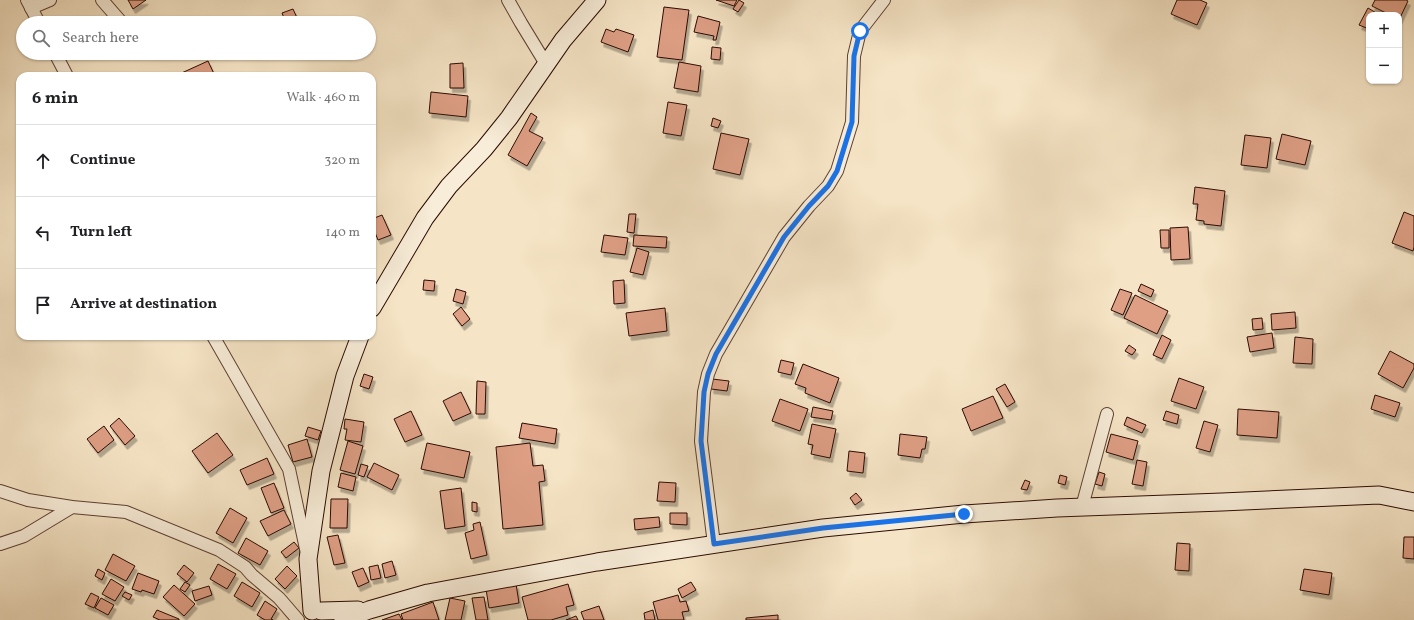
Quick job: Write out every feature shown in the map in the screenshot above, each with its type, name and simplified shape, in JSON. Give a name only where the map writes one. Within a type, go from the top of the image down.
[{"type":"main road","points":[[376,301],[425,218],[445,191],[484,149],[509,118],[563,40],[597,0]]},
{"type":"main road","points":[[358,340],[345,376],[321,471],[308,559],[312,617],[369,610]]},
{"type":"main road","points":[[343,620],[369,610],[428,593],[596,562],[823,528],[964,514],[1082,507],[1379,495],[1414,501]]},
{"type":"street","points":[[35,16],[29,4],[50,0]]},
{"type":"street","points":[[102,0],[116,16]]},
{"type":"street","points":[[508,0],[546,64]]},
{"type":"street","points":[[714,544],[701,441],[704,392],[708,374],[716,354],[784,237],[809,206],[828,186],[837,171],[852,122],[854,56],[860,31],[884,0]]},
{"type":"street","points":[[59,60],[65,72]]},
{"type":"street","points":[[215,340],[289,469],[308,559]]},
{"type":"street","points":[[1082,507],[1107,414]]},
{"type":"street","points":[[0,491],[28,500],[72,507],[126,512],[219,550],[245,567],[279,598],[312,617]]},
{"type":"street","points":[[0,544],[24,536],[72,507]]},
{"type":"building","points":[[128,0],[146,0],[133,9]]},
{"type":"building","points":[[716,0],[737,0],[734,6]]},
{"type":"building","points":[[739,0],[744,3],[738,12],[733,9]]},
{"type":"building","points":[[1177,0],[1200,0],[1207,3],[1197,25],[1171,14]]},
{"type":"building","points":[[1375,0],[1408,1],[1402,14],[1402,12],[1384,12],[1372,6]]},
{"type":"building","points":[[664,7],[689,10],[682,60],[657,57]]},
{"type":"building","points":[[1368,8],[1375,12],[1366,12],[1366,28],[1359,25]]},
{"type":"building","points":[[293,9],[296,16],[283,16],[282,13]]},
{"type":"building","points":[[698,16],[720,22],[716,40],[713,40],[714,36],[694,32]]},
{"type":"building","points":[[606,29],[614,32],[616,29],[634,35],[628,52],[601,42]]},
{"type":"building","points":[[712,47],[721,48],[720,60],[711,59]]},
{"type":"building","points":[[208,61],[213,72],[184,72]]},
{"type":"building","points":[[679,62],[701,66],[698,92],[674,88]]},
{"type":"building","points":[[463,63],[464,88],[450,88],[450,64]]},
{"type":"building","points":[[431,92],[468,96],[466,117],[429,113]]},
{"type":"building","points":[[668,102],[687,105],[681,136],[663,133]]},
{"type":"building","points":[[531,113],[537,117],[529,131],[543,138],[527,166],[508,155]]},
{"type":"building","points":[[713,118],[721,121],[718,128],[711,126]]},
{"type":"building","points":[[721,133],[749,139],[740,175],[713,169]]},
{"type":"building","points":[[1282,134],[1311,141],[1305,165],[1276,159]]},
{"type":"building","points":[[1245,135],[1271,138],[1267,168],[1241,165]]},
{"type":"building","points":[[1195,187],[1225,191],[1221,226],[1204,224],[1204,221],[1196,220],[1198,204],[1193,204]]},
{"type":"building","points":[[1404,212],[1414,216],[1413,251],[1392,243]]},
{"type":"building","points":[[629,214],[636,214],[634,233],[627,232]]},
{"type":"building","points":[[382,215],[391,235],[378,240],[376,235],[376,217]]},
{"type":"building","points":[[1188,227],[1190,259],[1171,260],[1170,228]]},
{"type":"building","points":[[1160,230],[1169,230],[1169,248],[1161,248]]},
{"type":"building","points":[[604,235],[628,238],[625,255],[601,252]]},
{"type":"building","points":[[634,235],[667,237],[666,248],[633,246]]},
{"type":"building","points":[[637,248],[649,252],[643,275],[630,272]]},
{"type":"building","points":[[424,280],[435,281],[434,291],[423,290]]},
{"type":"building","points":[[624,280],[625,303],[614,304],[613,281]]},
{"type":"building","points":[[1141,284],[1154,290],[1151,297],[1138,291]]},
{"type":"building","points":[[456,289],[466,292],[463,304],[453,301]]},
{"type":"building","points":[[1120,289],[1132,293],[1123,315],[1111,310]]},
{"type":"building","points":[[1135,295],[1168,311],[1157,334],[1124,318]]},
{"type":"building","points":[[461,307],[470,319],[462,326],[453,314]]},
{"type":"building","points":[[665,308],[667,331],[629,336],[626,313]]},
{"type":"building","points":[[1295,312],[1296,328],[1272,330],[1271,314]]},
{"type":"building","points":[[1262,318],[1263,329],[1253,330],[1252,319]]},
{"type":"building","points":[[1272,333],[1274,348],[1250,352],[1247,337]]},
{"type":"building","points":[[1162,335],[1171,340],[1162,359],[1153,355]]},
{"type":"building","points":[[1295,337],[1313,339],[1312,364],[1293,363]]},
{"type":"building","points":[[1129,345],[1136,350],[1132,355],[1125,351]]},
{"type":"building","points":[[1390,351],[1414,364],[1414,368],[1403,388],[1378,374]]},
{"type":"building","points":[[781,360],[794,363],[791,375],[778,372]]},
{"type":"building","points":[[803,364],[839,378],[830,403],[805,393],[806,388],[795,384]]},
{"type":"building","points":[[364,374],[373,377],[369,389],[360,386]]},
{"type":"building","points":[[1179,378],[1204,387],[1196,409],[1171,401]]},
{"type":"building","points":[[712,379],[729,381],[727,391],[711,389]]},
{"type":"building","points":[[477,381],[486,382],[485,414],[476,414]]},
{"type":"building","points":[[1005,384],[1015,402],[1007,407],[996,389]]},
{"type":"building","points":[[461,392],[471,413],[453,421],[443,401]]},
{"type":"building","points":[[1375,395],[1400,403],[1395,417],[1371,409]]},
{"type":"building","points":[[993,396],[1003,418],[971,431],[962,409]]},
{"type":"building","points":[[780,399],[808,409],[800,431],[772,421]]},
{"type":"building","points":[[813,407],[833,411],[831,420],[811,417]]},
{"type":"building","points":[[1238,409],[1279,412],[1277,438],[1237,435]]},
{"type":"building","points":[[411,411],[422,435],[405,442],[394,419]]},
{"type":"building","points":[[1166,411],[1179,415],[1177,424],[1163,420]]},
{"type":"building","points":[[1127,417],[1146,425],[1142,433],[1124,425]]},
{"type":"building","points":[[119,418],[135,436],[125,445],[110,426]]},
{"type":"building","points":[[345,419],[364,422],[361,442],[345,440],[347,429],[344,429]]},
{"type":"building","points":[[1204,421],[1218,425],[1210,452],[1196,448]]},
{"type":"building","points":[[522,423],[557,429],[555,444],[519,438]]},
{"type":"building","points":[[812,424],[836,429],[830,458],[811,454],[813,445],[808,444]]},
{"type":"building","points":[[104,426],[114,440],[98,453],[87,439]]},
{"type":"building","points":[[308,427],[321,431],[318,440],[305,436]]},
{"type":"building","points":[[217,433],[233,455],[208,473],[192,451]]},
{"type":"building","points":[[900,434],[927,437],[925,449],[922,449],[920,458],[898,455]]},
{"type":"building","points":[[1111,434],[1138,441],[1133,460],[1106,452]]},
{"type":"building","points":[[307,439],[312,457],[293,462],[288,445]]},
{"type":"building","points":[[348,441],[363,446],[355,474],[340,470]]},
{"type":"building","points":[[427,443],[470,452],[464,478],[421,469]]},
{"type":"building","points":[[530,443],[533,466],[543,465],[545,481],[539,482],[543,525],[503,529],[496,447]]},
{"type":"building","points":[[849,451],[865,453],[863,473],[847,471]]},
{"type":"building","points":[[267,458],[274,474],[247,485],[240,470]]},
{"type":"building","points":[[1137,460],[1147,462],[1143,486],[1132,484]]},
{"type":"building","points":[[374,463],[399,475],[392,490],[367,477]]},
{"type":"building","points":[[361,464],[368,466],[364,477],[358,475]]},
{"type":"building","points":[[1099,472],[1105,474],[1102,486],[1095,484]]},
{"type":"building","points":[[341,473],[356,477],[353,491],[338,487]]},
{"type":"building","points":[[1060,475],[1067,477],[1065,485],[1058,483]]},
{"type":"building","points":[[1025,480],[1030,482],[1027,490],[1021,489]]},
{"type":"building","points":[[659,482],[676,483],[675,502],[657,501]]},
{"type":"building","points":[[274,483],[284,508],[271,513],[261,488]]},
{"type":"building","points":[[461,488],[465,526],[445,529],[440,491]]},
{"type":"building","points":[[856,493],[862,500],[855,505],[850,498]]},
{"type":"building","points":[[331,499],[348,499],[347,528],[330,528]]},
{"type":"building","points":[[472,502],[477,503],[477,512],[472,511]]},
{"type":"building","points":[[230,508],[247,518],[233,543],[216,533]]},
{"type":"building","points":[[284,510],[291,524],[268,536],[260,521]]},
{"type":"building","points":[[670,513],[687,513],[687,525],[670,524]]},
{"type":"building","points":[[659,517],[660,527],[635,530],[634,519]]},
{"type":"building","points":[[480,522],[487,555],[471,559],[465,533],[474,530],[473,524]]},
{"type":"building","points":[[338,535],[345,563],[334,565],[327,537]]},
{"type":"building","points":[[1404,537],[1414,537],[1414,559],[1403,558]]},
{"type":"building","points":[[246,538],[268,551],[260,565],[238,553]]},
{"type":"building","points":[[294,542],[299,548],[286,558],[281,552]]},
{"type":"building","points":[[1177,543],[1190,544],[1189,571],[1175,570]]},
{"type":"building","points":[[113,554],[135,566],[126,581],[105,570]]},
{"type":"building","points":[[392,561],[396,575],[385,578],[382,564]]},
{"type":"building","points":[[218,564],[236,574],[227,589],[210,579]]},
{"type":"building","points":[[184,565],[194,573],[187,582],[177,574]]},
{"type":"building","points":[[378,565],[381,578],[371,580],[369,567]]},
{"type":"building","points":[[287,566],[297,576],[285,589],[275,579]]},
{"type":"building","points":[[363,568],[369,582],[358,587],[352,572]]},
{"type":"building","points":[[98,569],[105,573],[102,580],[95,576]]},
{"type":"building","points":[[1304,569],[1332,573],[1329,595],[1300,590]]},
{"type":"building","points":[[138,573],[159,581],[154,594],[142,590],[141,592],[132,589]]},
{"type":"building","points":[[111,579],[124,587],[115,601],[102,594]]},
{"type":"building","points":[[185,582],[190,585],[185,592],[180,589]]},
{"type":"building","points":[[242,582],[260,593],[252,607],[234,596]]},
{"type":"building","points":[[691,582],[696,590],[682,598],[678,589]]},
{"type":"building","points":[[516,584],[519,603],[489,608],[486,589]]},
{"type":"building","points":[[568,584],[574,605],[566,607],[568,615],[551,620],[528,620],[522,597]]},
{"type":"building","points":[[174,585],[195,604],[184,616],[163,597]]},
{"type":"building","points":[[209,586],[212,595],[195,601],[192,591]]},
{"type":"building","points":[[125,592],[132,595],[129,600],[122,596]]},
{"type":"building","points":[[91,593],[99,597],[94,608],[85,604]]},
{"type":"building","points":[[678,595],[680,602],[686,601],[689,611],[682,612],[684,620],[658,620],[653,602]]},
{"type":"building","points":[[484,597],[488,620],[476,620],[472,598]]},
{"type":"building","points":[[101,598],[114,605],[108,615],[95,608]]},
{"type":"building","points":[[450,598],[465,601],[461,620],[445,620]]},
{"type":"building","points":[[265,601],[277,609],[271,619],[273,620],[265,620],[257,615]]},
{"type":"building","points":[[433,602],[439,620],[403,620],[401,614]]},
{"type":"building","points":[[599,606],[604,620],[584,620],[581,612]]},
{"type":"building","points":[[157,610],[179,620],[160,620],[153,617]]},
{"type":"building","points":[[653,610],[655,620],[645,620],[644,613]]},
{"type":"building","points":[[399,614],[402,620],[382,620]]},
{"type":"building","points":[[778,615],[778,620],[746,620],[746,618]]},
{"type":"building","points":[[576,616],[578,620],[566,620]]},
{"type":"route","points":[[860,31],[854,56],[852,122],[837,171],[828,186],[809,206],[784,237],[716,354],[708,374],[704,392],[701,441],[714,544],[823,528],[964,514]]}]
